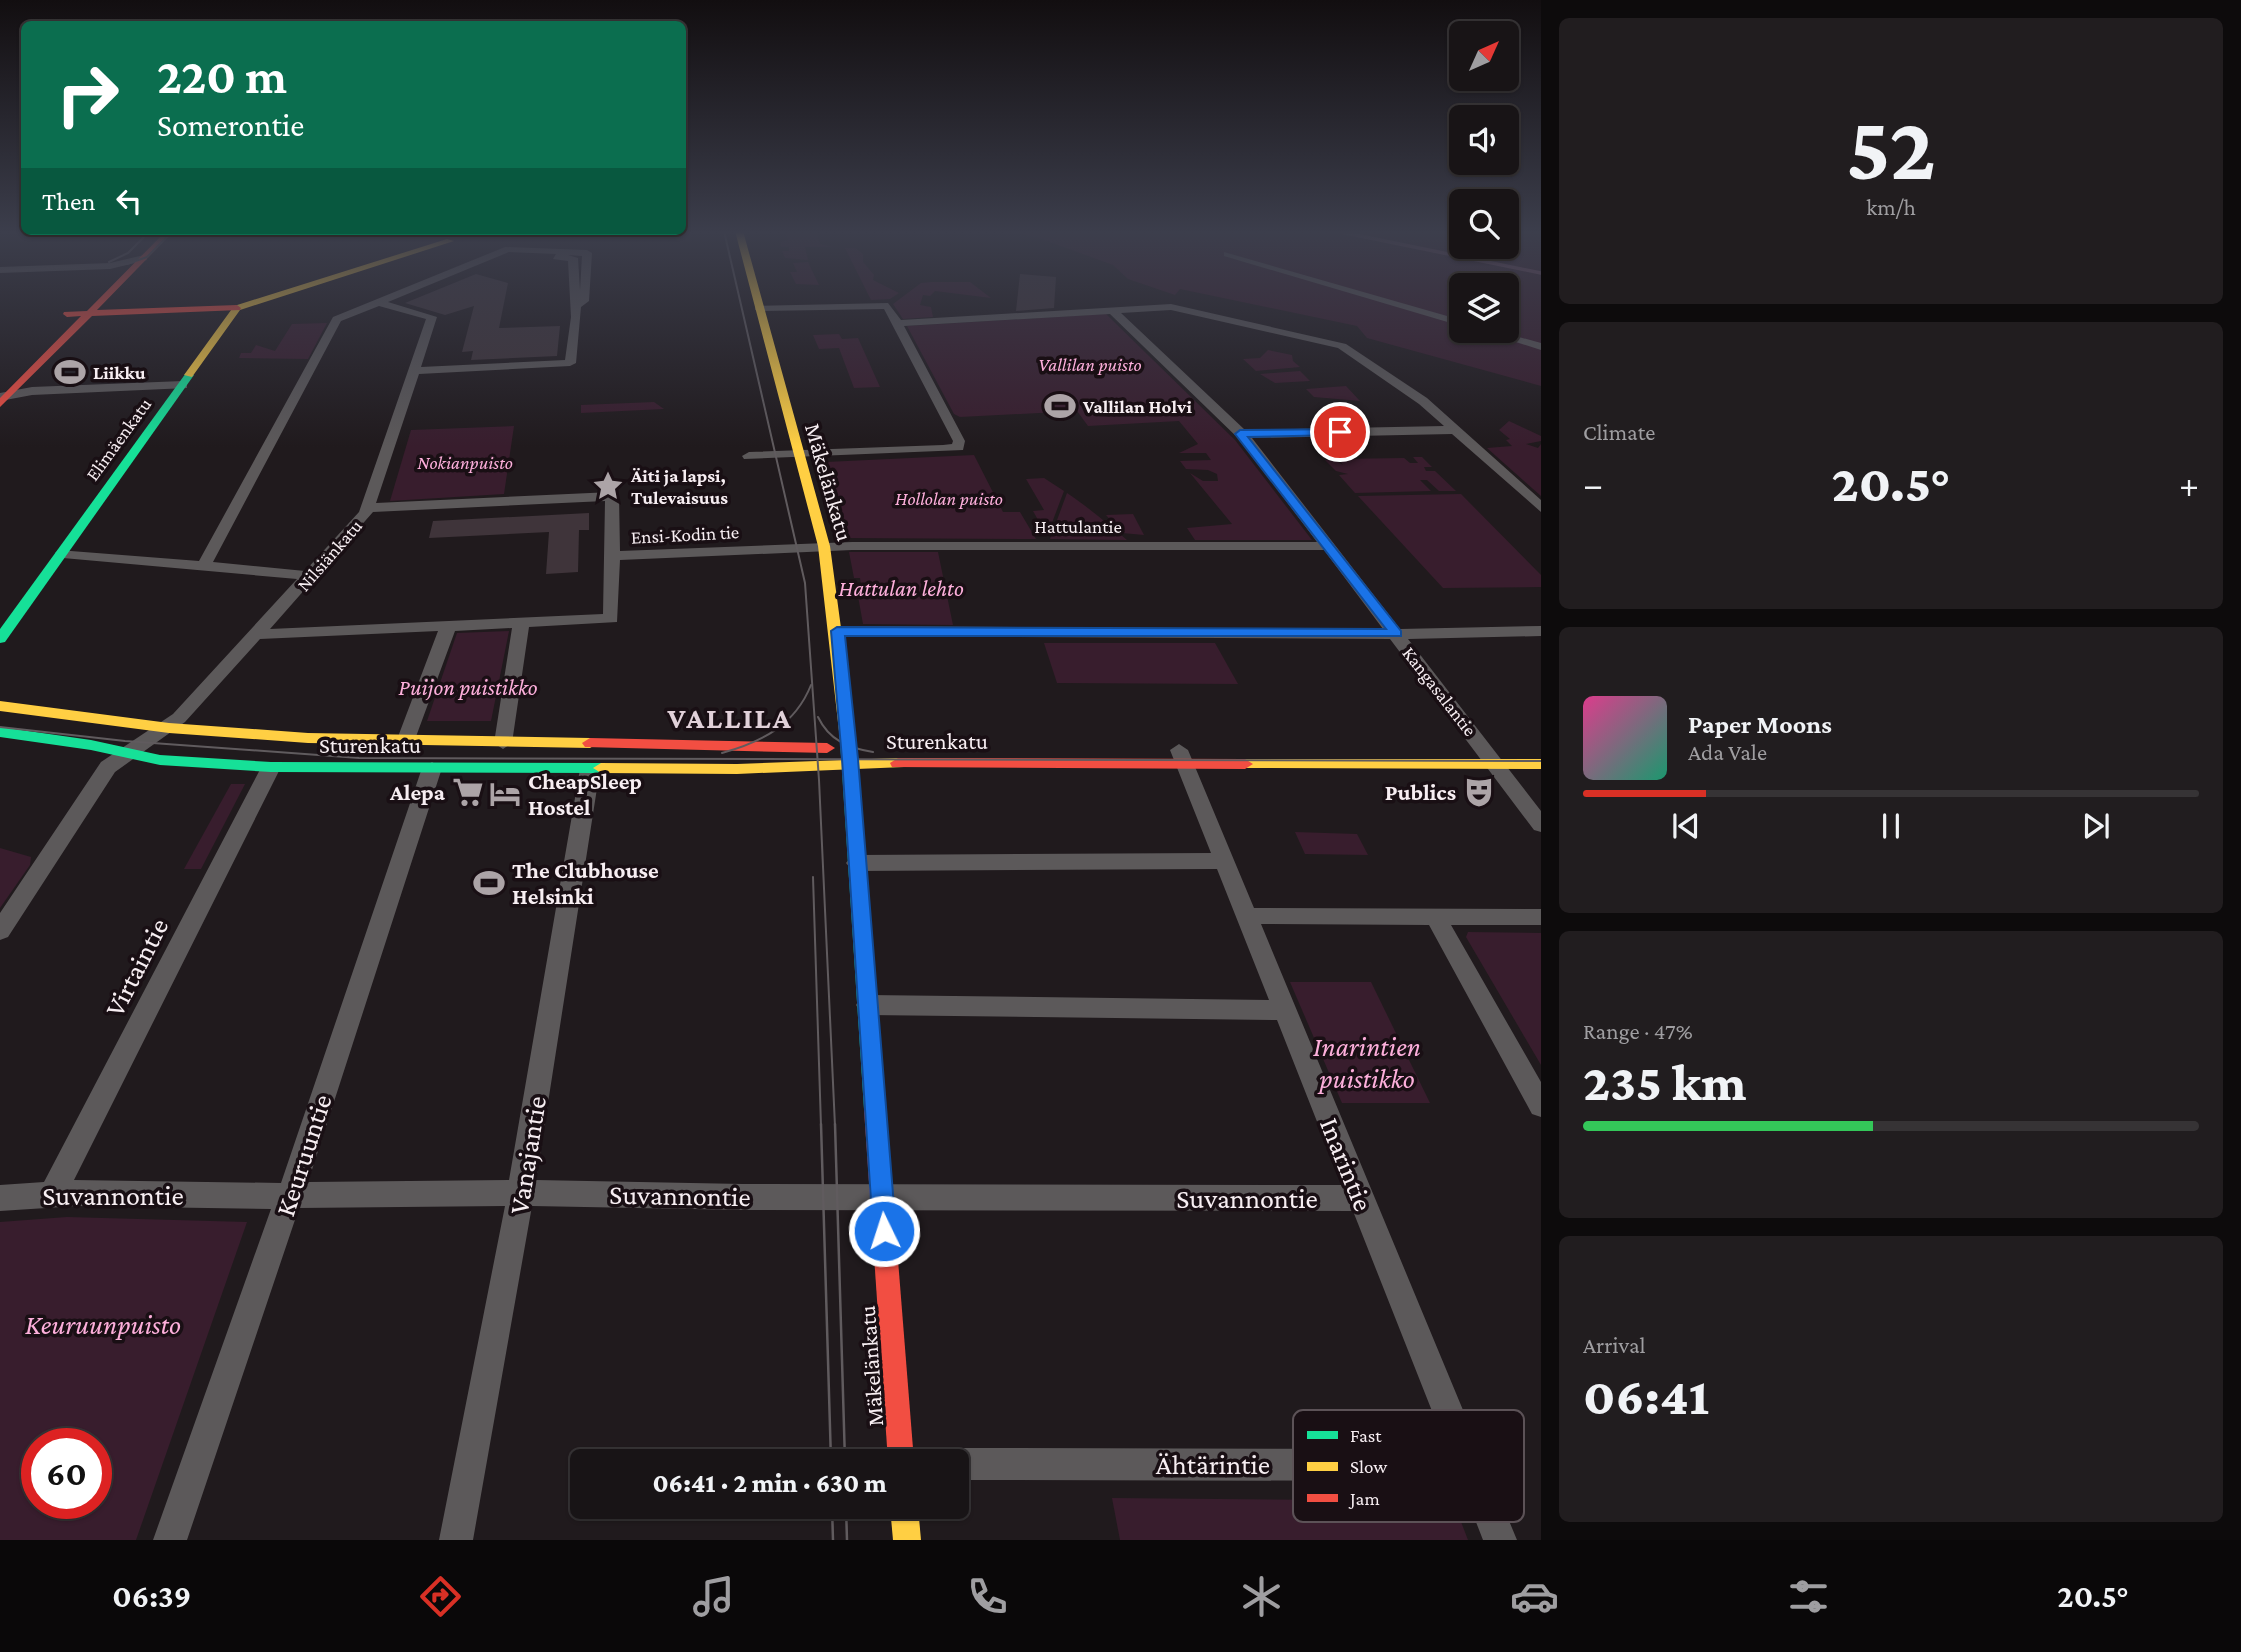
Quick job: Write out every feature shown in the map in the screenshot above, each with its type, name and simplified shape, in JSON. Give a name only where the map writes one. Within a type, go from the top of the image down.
[{"type":"main road","points":[[3,399],[88,303]]},
{"type":"main road","points":[[30,350],[67,314],[90,303]]},
{"type":"main road","points":[[85,307],[237,308],[252,303]]},
{"type":"main road","name":"Mäkelänkatu","points":[[758,303],[824,547],[837,631],[850,756],[900,1449]]},
{"type":"main road","name":"Elimäenkatu","points":[[0,639],[237,308]]},
{"type":"main road","name":"Sturenkatu","points":[[0,706],[169,727],[308,738],[405,742],[850,756],[1493,758],[1541,764]]},
{"type":"main road","name":"Sturenkatu","points":[[0,732],[127,752],[159,760],[271,767],[737,769],[850,756]]},
{"type":"main road","name":"Sturenkatu","points":[[1493,758],[1541,750]]},
{"type":"main road","points":[[905,1519],[907,1540]]},
{"type":"street","points":[[204,565],[337,319],[376,303]]},
{"type":"street","name":"Nilsiänkatu","points":[[0,931],[108,767],[127,752],[169,727],[258,634],[370,508],[432,317],[381,303]]},
{"type":"street","points":[[415,370],[570,363],[576,305],[580,303]]},
{"type":"street","points":[[750,456],[958,447],[959,441],[888,306],[881,303],[759,308]]},
{"type":"street","points":[[1393,303],[1449,319]]},
{"type":"street","points":[[898,323],[1171,307],[1342,346],[1423,401],[1541,508]]},
{"type":"street","name":"Kangasalantie","points":[[1112,310],[1240,434],[1331,546],[1541,825]]},
{"type":"street","points":[[1519,341],[1541,347]]},
{"type":"street","points":[[3,399],[37,390],[183,385]]},
{"type":"street","points":[[1240,434],[1455,430]]},
{"type":"street","name":"Ensi-Kodin tie","points":[[370,508],[612,496],[612,556],[768,549]]},
{"type":"street","name":"Hattulantie","points":[[768,549],[1331,546]]},
{"type":"street","points":[[62,553],[311,576]]},
{"type":"street","points":[[258,634],[611,619],[612,556]]},
{"type":"street","points":[[503,743],[522,623]]},
{"type":"street","points":[[405,742],[448,626]]},
{"type":"street","points":[[837,631],[1396,634],[1541,631]]},
{"type":"street","name":"Inarintie","points":[[1181,757],[1447,1410]]},
{"type":"street","name":"Virtaintie","points":[[53,1193],[271,767]]},
{"type":"street","name":"Keuruuntie","points":[[170,1540],[290,1196],[432,768]]},
{"type":"street","name":"Vanajantie","points":[[456,1540],[520,1193],[590,769]]},
{"type":"street","points":[[857,863],[1223,861]]},
{"type":"street","points":[[1245,916],[1541,916]]},
{"type":"street","points":[[1435,916],[1541,1106]]},
{"type":"street","points":[[868,1004],[1283,1010]]},
{"type":"street","name":"Suvannontie","points":[[0,1198],[53,1193],[1360,1198]]},
{"type":"street","name":"Ähtärintie","points":[[969,1464],[1293,1465]]},
{"type":"street","name":"Inarintie","points":[[1493,1522],[1500,1540]]},
{"type":"green space","points":[[921,303],[920,305],[931,307],[933,317],[903,319],[893,304]]},
{"type":"green space","points":[[1246,303],[1449,303],[1449,343],[1519,343],[1519,303],[1541,303],[1541,386],[1367,338],[1357,326]]},
{"type":"green space","name":"Vallilan puisto","points":[[1106,314],[1235,440],[1312,540],[1195,540],[1187,528],[1232,524],[1190,473],[1203,481],[1218,481],[1217,474],[1208,470],[1186,469],[1180,461],[1211,460],[1206,453],[1179,453],[1198,444],[1179,421],[1088,426],[1077,411],[960,417],[954,414],[907,326]]},
{"type":"green space","points":[[327,323],[308,359],[239,358],[241,353],[251,353],[256,345],[275,351],[292,324]]},
{"type":"green space","points":[[839,334],[842,339],[858,338],[880,387],[854,388],[839,348],[819,349],[813,335]]},
{"type":"green space","points":[[1268,350],[1292,355],[1293,361],[1300,367],[1256,371],[1243,359],[1260,358]]},
{"type":"green space","points":[[1300,371],[1310,381],[1275,383],[1260,374]]},
{"type":"green space","points":[[1346,386],[1360,401],[1314,397],[1306,389]]},
{"type":"green space","points":[[654,402],[664,409],[581,413],[581,405]]},
{"type":"green space","points":[[1509,421],[1541,436],[1541,441],[1526,444],[1538,448],[1541,444],[1541,496],[1487,448],[1512,446],[1506,440],[1510,439],[1499,430]]},
{"type":"green space","name":"Nokianpuisto","points":[[514,426],[504,494],[390,501],[411,430]]},
{"type":"green space","name":"Hollolan puisto","points":[[974,455],[1003,512],[1020,512],[1036,539],[847,538],[826,462]]},
{"type":"green space","points":[[1413,457],[1422,457],[1432,467],[1424,467],[1426,471],[1435,471],[1456,491],[1439,491],[1427,480],[1420,480],[1431,491],[1355,493],[1339,475],[1348,474],[1336,471],[1325,460],[1334,459],[1343,465],[1338,459],[1404,458],[1410,463],[1418,463]]},
{"type":"green space","points":[[1044,478],[1064,491],[1047,536],[1033,511],[1044,510],[1026,479]]},
{"type":"green space","points":[[1067,493],[1090,510],[1127,540],[1050,539]]},
{"type":"green space","points":[[1461,494],[1541,575],[1541,587],[1443,588],[1358,496]]},
{"type":"green space","points":[[1133,514],[1144,535],[1122,533],[1106,515]]},
{"type":"green space","name":"Hattulan lehto","points":[[849,552],[938,552],[953,625],[863,624],[856,585],[861,585],[860,578],[854,578]]},
{"type":"green space","name":"Puijon puistikko","points":[[509,631],[491,721],[427,721],[457,633]]},
{"type":"green space","points":[[1044,643],[1215,643],[1238,684],[1057,683]]},
{"type":"green space","points":[[231,784],[245,784],[201,869],[184,869]]},
{"type":"green space","points":[[1295,832],[1357,834],[1368,855],[1305,854]]},
{"type":"green space","points":[[0,848],[31,857],[30,865],[0,908]]},
{"type":"green space","points":[[1468,932],[1541,933],[1541,1065],[1466,937]]},
{"type":"green space","name":"Inarintien puistikko","points":[[1290,982],[1371,982],[1430,1103],[1342,1103]]},
{"type":"green space","name":"Keuruunpuisto","points":[[67,1217],[247,1222],[136,1540],[0,1540],[0,1222]]},
{"type":"green space","points":[[1112,1498],[1293,1500],[1293,1522],[1461,1522],[1468,1540],[1120,1540]]},
{"type":"building","points":[[405,303],[504,303],[499,328],[560,326],[557,356],[471,360],[473,351],[462,352],[474,306],[445,315]]},
{"type":"building","points":[[1017,303],[1054,303],[1054,308],[1016,311]]},
{"type":"building","points":[[589,513],[589,530],[579,530],[578,572],[546,574],[549,532],[429,538],[433,521]]},
{"type":"tram line","points":[[741,303],[805,583],[818,759]]},
{"type":"tram line","points":[[722,753],[751,743],[776,730],[796,711],[811,685]]},
{"type":"tram line","points":[[818,717],[828,732],[840,742],[873,752]]},
{"type":"tram line","points":[[0,727],[125,741],[359,758],[818,759]]},
{"type":"tram line","points":[[818,759],[1541,761]]},
{"type":"tram line","points":[[818,759],[835,1126]]},
{"type":"tram line","points":[[813,877],[821,1126]]},
{"type":"tram line","points":[[821,1124],[831,1449]]},
{"type":"tram line","points":[[835,1124],[845,1449]]},
{"type":"tram line","points":[[832,1519],[833,1540]]},
{"type":"tram line","points":[[846,1519],[847,1540]]},
{"type":"traffic: fast","points":[[0,639],[189,375]]},
{"type":"traffic: fast","points":[[0,732],[91,745],[160,760],[271,767],[601,768]]},
{"type":"traffic: fast","points":[[848,740],[875,1109]]},
{"type":"traffic: slow","points":[[189,375],[237,308],[253,303]]},
{"type":"traffic: slow","points":[[758,303],[824,546],[848,740]]},
{"type":"traffic: slow","points":[[0,706],[169,728],[308,738],[590,743]]},
{"type":"traffic: slow","points":[[601,768],[737,769],[898,763]]},
{"type":"traffic: slow","points":[[1245,764],[1541,764]]},
{"type":"traffic: slow","points":[[905,1519],[907,1540]]},
{"type":"traffic: jam","points":[[0,404],[99,303]]},
{"type":"traffic: jam","points":[[67,314],[237,308]]},
{"type":"traffic: jam","points":[[590,743],[827,748]]},
{"type":"traffic: jam","points":[[898,763],[1245,764]]},
{"type":"traffic: jam","points":[[875,1109],[900,1449]]},
{"type":"place","name":"Liikku","points":[[70,372]]},
{"type":"place","name":"Vallilan Holvi","points":[[1060,406]]},
{"type":"place","name":"Äiti ja lapsi, Tulevaisuus","points":[[608,486]]},
{"type":"place","name":"Alepa","points":[[468,792]]},
{"type":"place","name":"Publics","points":[[1479,792]]},
{"type":"place","name":"CheapSleep Hostel","points":[[505,794]]},
{"type":"place","name":"The Clubhouse Helsinki","points":[[489,883]]},
{"type":"district","name":"VALLILA","points":[[730,718]]},
{"type":"route","points":[[884,1231],[850,759],[837,631],[1396,634],[1331,546],[1246,438],[1240,434],[1340,432]]}]
